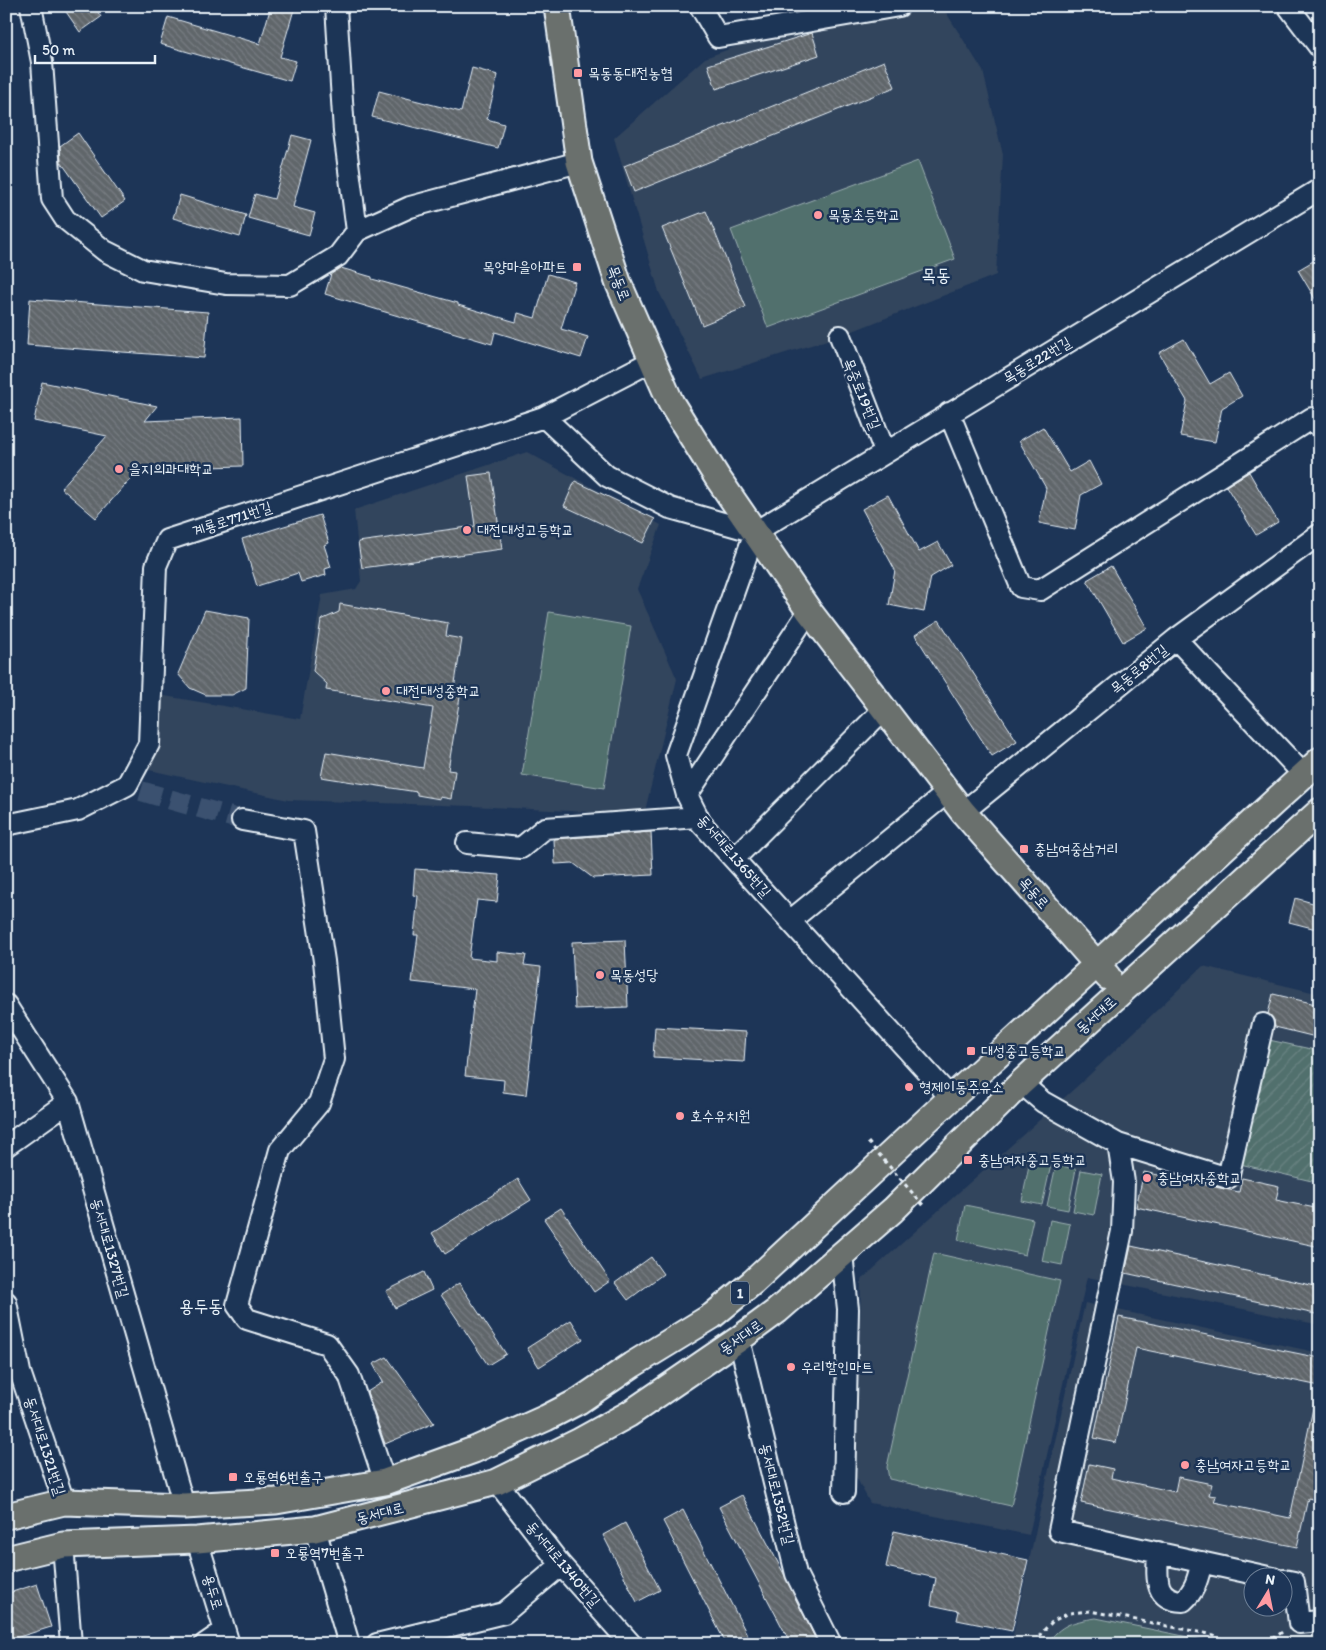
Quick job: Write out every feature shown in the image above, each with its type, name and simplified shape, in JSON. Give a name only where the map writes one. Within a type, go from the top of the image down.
[{"type":"main road","name":"목동로","points":[[557,6],[579,162],[618,282],[671,403],[717,477],[809,610],[884,709],[964,812],[1122,992]]},
{"type":"main road","name":"동서대로","points":[[6,1516],[64,1502],[184,1506],[276,1501],[385,1482],[474,1450],[579,1401],[632,1365],[712,1316],[753,1282],[1312,768]]},
{"type":"main road","name":"동서대로","points":[[6,1559],[64,1546],[197,1540],[315,1529],[497,1482],[580,1441],[629,1414],[777,1311],[894,1210],[1021,1083],[1320,811]]},
{"type":"street","points":[[32,6],[42,62],[52,199],[65,219],[105,251],[143,270],[226,284],[290,285],[338,256],[357,231],[410,207],[579,162]]},
{"type":"street","points":[[336,6],[344,132],[357,231]]},
{"type":"street","points":[[700,6],[718,37],[899,6]]},
{"type":"street","points":[[1288,6],[1320,48]]},
{"type":"street","name":"목동로22번길","points":[[755,532],[1320,189]]},
{"type":"street","name":"목중로19번길","points":[[840,336],[885,452]]},
{"type":"street","name":"계룡로771번길","points":[[6,825],[78,810],[134,788],[149,744],[156,566],[167,540],[544,417],[652,361]]},
{"type":"street","points":[[949,413],[1021,587],[1040,590],[1312,418],[1320,428]]},
{"type":"street","points":[[544,417],[607,476],[670,508],[755,532]]},
{"type":"street","name":"동서대로1365번길","points":[[755,532],[676,755],[687,795],[701,822],[951,1098]]},
{"type":"street","name":"목동로8번길","points":[[964,812],[1176,639],[1320,534]]},
{"type":"street","points":[[687,795],[809,610]]},
{"type":"street","name":"동서대로","points":[[1176,639],[1312,768]]},
{"type":"street","points":[[734,858],[884,709]]},
{"type":"street","points":[[790,920],[948,792]]},
{"type":"street","points":[[467,844],[521,848],[545,828],[698,817]]},
{"type":"street","points":[[242,820],[304,831],[324,961],[334,1059],[319,1103],[280,1150],[236,1305],[247,1319],[327,1344],[349,1376],[385,1482]]},
{"type":"street","name":"동서대로1327번길","points":[[6,1005],[68,1102],[184,1506]]},
{"type":"street","points":[[1021,1083],[1044,1102],[1118,1144],[1228,1178],[1263,1024]]},
{"type":"street","points":[[6,1146],[68,1102]]},
{"type":"street","points":[[1118,1144],[1124,1182],[1122,1231],[1059,1531],[1244,1571]]},
{"type":"street","points":[[842,1254],[848,1309],[844,1492]]},
{"type":"street","name":"동서대로1321번길","points":[[6,1302],[13,1376],[64,1502]]},
{"type":"street","name":"동서대로1352번길","points":[[739,1339],[796,1574],[831,1644]]},
{"type":"street","name":"동서대로1340번길","points":[[497,1482],[561,1565],[631,1644]]},
{"type":"street","points":[[315,1529],[349,1644]]},
{"type":"street","name":"용두로","points":[[197,1540],[227,1637]]},
{"type":"street","points":[[64,1546],[71,1644]]},
{"type":"street","points":[[1158,1552],[1159,1587],[1165,1597],[1174,1600],[1184,1601],[1191,1594],[1202,1562]]},
{"type":"street","points":[[377,1644],[504,1613],[561,1565]]},
{"type":"street","points":[[1294,1582],[1299,1623],[1320,1621]]},
{"type":"street","points":[[205,1644],[227,1637]]},
{"type":"path","points":[[868,1142],[924,1206]]},
{"type":"path","points":[[1036,1644],[1041,1634],[1053,1621],[1069,1613],[1090,1611],[1214,1635],[1231,1644]]},
{"type":"shaded area","name":"목동초등학교","points":[[892,6],[942,6],[983,71],[1003,155],[996,275],[840,336],[702,379],[659,292],[614,138],[705,58],[834,10]]},
{"type":"shaded area","points":[[527,452],[661,525],[637,589],[677,679],[644,815],[471,806],[288,800],[149,770],[159,695],[300,719],[322,595],[356,589],[361,581],[354,510]]},
{"type":"shaded area","name":"충남여자중학교","points":[[1203,966],[1320,994],[1320,1325],[1087,1277],[1029,1535],[870,1503],[856,1477],[861,1280],[1084,1080]]},
{"type":"shaded area","name":"충남여자고등학교","points":[[1085,1303],[1320,1353],[1320,1644],[1011,1644]]},
{"type":"green space","points":[[918,161],[955,259],[768,328],[731,230]]},
{"type":"green space","points":[[549,612],[631,626],[604,788],[522,775]]},
{"type":"green space","points":[[1269,1040],[1320,1051],[1320,1183],[1240,1164]]},
{"type":"green space","points":[[1030,1160],[1051,1165],[1042,1205],[1022,1201]]},
{"type":"green space","points":[[1056,1165],[1076,1169],[1068,1210],[1047,1206]]},
{"type":"green space","points":[[1081,1170],[1102,1174],[1094,1215],[1073,1211]]},
{"type":"green space","points":[[965,1205],[1033,1219],[1025,1255],[958,1240]]},
{"type":"green space","points":[[1050,1220],[1070,1224],[1062,1265],[1042,1261]]},
{"type":"green space","points":[[934,1253],[1060,1281],[1011,1506],[889,1479],[887,1467]]},
{"type":"green space","points":[[1096,1618],[1203,1640],[1211,1644],[1046,1644],[1062,1628],[1080,1621]]},
{"type":"building","points":[[62,6],[94,6],[101,17],[80,32]]},
{"type":"building","points":[[271,6],[295,6],[280,57],[296,61],[290,81],[160,44],[168,17],[260,44]]},
{"type":"building","points":[[812,33],[819,55],[716,89],[708,65]]},
{"type":"building","points":[[884,61],[895,87],[634,192],[624,166]]},
{"type":"building","points":[[472,68],[498,75],[487,119],[504,124],[498,148],[372,117],[379,91],[461,112]]},
{"type":"building","points":[[78,133],[125,201],[101,218],[61,162],[60,146]]},
{"type":"building","points":[[292,135],[311,140],[293,207],[315,213],[309,235],[248,218],[255,194],[274,199]]},
{"type":"building","points":[[180,195],[246,215],[240,237],[173,218]]},
{"type":"building","points":[[706,211],[746,307],[702,325],[662,228]]},
{"type":"building","points":[[1320,257],[1320,307],[1298,270]]},
{"type":"building","points":[[341,268],[516,322],[518,313],[535,318],[548,274],[575,282],[561,329],[588,337],[581,358],[495,332],[492,344],[325,294],[331,274]]},
{"type":"building","points":[[30,299],[208,312],[204,358],[27,345]]},
{"type":"building","points":[[1184,339],[1210,384],[1229,373],[1242,396],[1222,408],[1215,442],[1180,436],[1187,401],[1159,353]]},
{"type":"building","points":[[42,382],[157,406],[145,421],[242,417],[243,466],[139,469],[96,518],[61,488],[107,436],[34,421]]},
{"type":"building","points":[[1043,427],[1070,472],[1089,461],[1101,484],[1081,495],[1075,530],[1039,523],[1046,488],[1019,441]]},
{"type":"building","points":[[1249,472],[1278,522],[1256,535],[1226,486]]},
{"type":"building","points":[[491,473],[502,549],[362,568],[358,542],[475,526],[468,476]]},
{"type":"building","points":[[575,481],[655,519],[643,543],[564,506]]},
{"type":"building","points":[[888,495],[919,552],[938,542],[951,565],[931,577],[924,612],[889,605],[895,570],[862,509]]},
{"type":"building","points":[[320,515],[329,543],[324,545],[331,567],[325,569],[326,575],[301,582],[298,573],[257,586],[242,539]]},
{"type":"building","points":[[1111,566],[1147,628],[1123,642],[1087,580]]},
{"type":"building","points":[[340,604],[448,623],[446,636],[462,639],[454,689],[461,691],[448,770],[455,771],[451,799],[440,797],[440,799],[417,795],[417,792],[321,777],[326,752],[423,768],[433,708],[326,690],[327,684],[313,671],[321,620],[339,612]]},
{"type":"building","points":[[205,610],[249,618],[246,688],[232,695],[206,695],[190,688],[178,674]]},
{"type":"building","points":[[939,620],[1017,741],[992,756],[915,635]]},
{"type":"building","points":[[651,832],[653,875],[593,878],[573,863],[555,864],[554,839]]},
{"type":"building","points":[[415,869],[500,875],[497,902],[477,900],[469,958],[497,961],[497,952],[526,955],[524,965],[541,967],[526,1095],[503,1092],[504,1080],[465,1076],[475,989],[412,982],[418,935],[414,935],[418,896],[413,895]]},
{"type":"building","points":[[1295,898],[1320,905],[1320,930],[1289,922]]},
{"type":"building","name":"목동성당","points":[[625,940],[628,1007],[575,1009],[572,942]]},
{"type":"building","points":[[1273,994],[1320,1005],[1320,1038],[1275,1027],[1274,1020],[1268,1014]]},
{"type":"building","points":[[655,1027],[746,1032],[744,1062],[653,1057]]},
{"type":"building","points":[[1144,1172],[1239,1192],[1242,1178],[1279,1186],[1276,1200],[1320,1209],[1320,1247],[1136,1207]]},
{"type":"building","points":[[518,1179],[531,1200],[445,1254],[432,1233]]},
{"type":"building","points":[[561,1208],[610,1281],[594,1292],[544,1219]]},
{"type":"building","points":[[1131,1246],[1320,1287],[1320,1315],[1125,1273]]},
{"type":"building","points":[[651,1257],[663,1274],[628,1300],[615,1283]]},
{"type":"building","points":[[424,1272],[432,1290],[395,1308],[386,1291]]},
{"type":"building","points":[[459,1283],[506,1354],[488,1365],[441,1295]]},
{"type":"building","points":[[1119,1317],[1320,1358],[1320,1386],[1136,1348],[1116,1443],[1094,1438]]},
{"type":"building","points":[[571,1320],[583,1339],[539,1367],[527,1348]]},
{"type":"building","points":[[387,1357],[434,1423],[385,1444],[367,1392],[383,1382],[373,1364]]},
{"type":"building","points":[[1314,1403],[1320,1403],[1320,1501],[1308,1498],[1297,1547],[1081,1503],[1089,1464],[1113,1469],[1111,1478],[1175,1492],[1178,1477],[1212,1484],[1209,1495],[1216,1496],[1214,1502],[1290,1518]]},
{"type":"building","points":[[742,1495],[784,1574],[818,1644],[791,1644],[719,1507]]},
{"type":"building","points":[[683,1510],[752,1644],[726,1644],[663,1521]]},
{"type":"building","points":[[625,1523],[660,1590],[637,1602],[603,1535]]},
{"type":"building","points":[[894,1531],[1028,1560],[1012,1631],[957,1620],[959,1611],[931,1605],[936,1578],[886,1567]]},
{"type":"building","points":[[37,1584],[51,1627],[6,1641],[6,1594]]},
{"type":"tunnel","points":[[141,791],[242,820]]},
{"type":"place","name":"목동동대전농협","points":[[578,73]]},
{"type":"place","name":"목동초등학교","points":[[818,215]]},
{"type":"place","name":"목양마을아파트","points":[[577,267]]},
{"type":"place","name":"을지의과대학교","points":[[119,469]]},
{"type":"place","name":"대전대성고등학교","points":[[467,530]]},
{"type":"place","name":"대전대성중학교","points":[[386,691]]},
{"type":"place","name":"충남여중삼거리","points":[[1024,849]]},
{"type":"place","name":"목동성당","points":[[600,975]]},
{"type":"place","name":"대성중고등학교","points":[[971,1051]]},
{"type":"place","name":"형제이동주유소","points":[[909,1087]]},
{"type":"place","name":"호수유치원","points":[[680,1116]]},
{"type":"place","name":"충남여자중고등학교","points":[[968,1160]]},
{"type":"place","name":"충남여자중학교","points":[[1147,1178]]},
{"type":"place","name":"우리할인마트","points":[[791,1367]]},
{"type":"place","name":"충남여자고등학교","points":[[1185,1465]]},
{"type":"place","name":"오룡역6번출구","points":[[233,1477]]},
{"type":"place","name":"오룡역7번출구","points":[[275,1553]]},
{"type":"district","name":"목동","points":[[936,275]]},
{"type":"district","name":"용두동","points":[[201,1306]]}]
